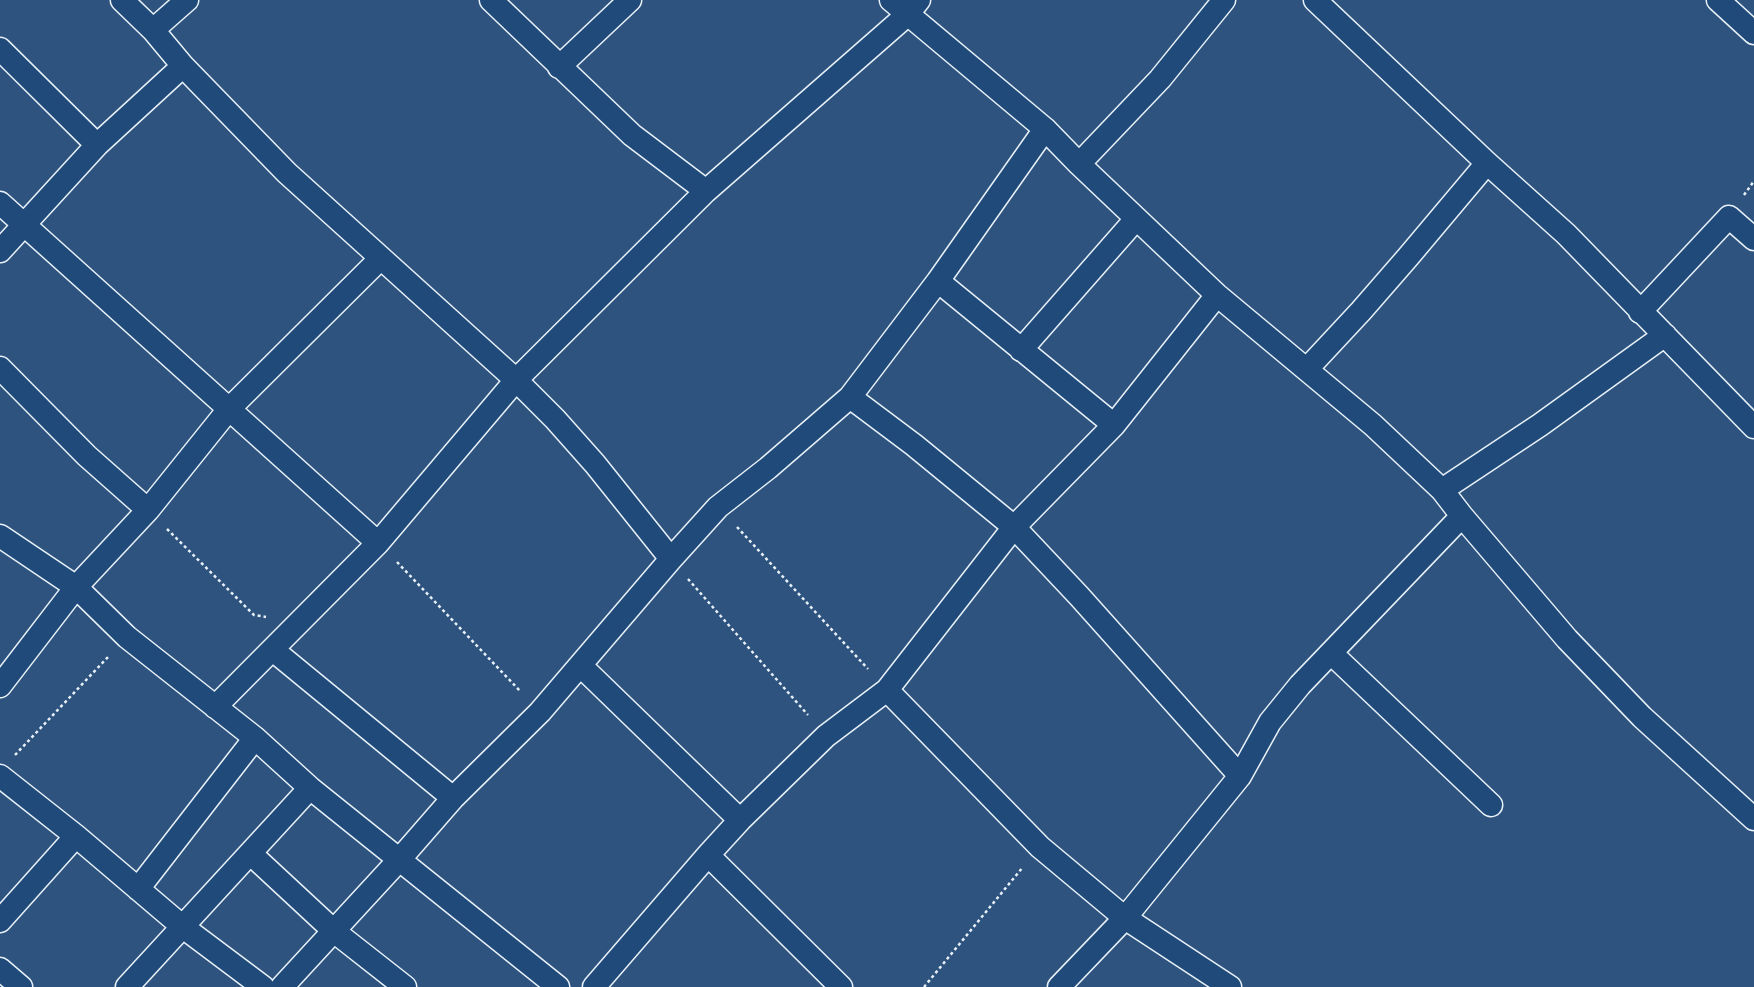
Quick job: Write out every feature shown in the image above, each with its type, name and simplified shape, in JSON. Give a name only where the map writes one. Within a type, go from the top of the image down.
[{"type":"street","points":[[122,0],[152,30],[183,66],[287,173],[380,259],[516,380],[574,439],[671,560]]},
{"type":"street","points":[[152,30],[187,0]]},
{"type":"street","points":[[491,0],[559,67],[632,135],[706,191]]},
{"type":"street","points":[[559,67],[630,0]]},
{"type":"street","points":[[891,0],[913,7],[1045,129],[1136,219],[1217,295],[1373,424],[1442,490],[1462,516],[1567,640],[1642,717],[1754,819]]},
{"type":"street","points":[[1080,164],[1160,79],[1224,0]]},
{"type":"street","points":[[1315,0],[1487,163],[1566,234],[1640,312],[1665,335],[1754,427]]},
{"type":"street","points":[[1718,0],[1754,33]]},
{"type":"street","points":[[215,707],[378,543],[516,380],[706,191],[913,7]]},
{"type":"street","points":[[0,48],[97,145]]},
{"type":"street","points":[[0,251],[25,226],[97,145],[183,66]]},
{"type":"street","points":[[282,987],[335,932],[453,798],[540,712],[718,507],[768,468],[850,397],[938,281],[1045,129]]},
{"type":"street","points":[[1307,369],[1404,262],[1487,163]]},
{"type":"street","points":[[0,204],[378,543]]},
{"type":"street","points":[[1640,312],[1729,217],[1754,239]]},
{"type":"street","points":[[1021,350],[1136,219]]},
{"type":"street","points":[[0,686],[76,587],[148,510],[229,409],[380,259]]},
{"type":"street","points":[[938,281],[1114,425]]},
{"type":"street","points":[[594,987],[740,820],[826,736],[887,690],[1014,527],[1114,425],[1217,295]]},
{"type":"street","points":[[1442,490],[1540,426],[1665,335]]},
{"type":"street","points":[[0,368],[87,456],[148,510]]},
{"type":"street","points":[[850,397],[914,445],[1014,527],[1084,602],[1240,776]]},
{"type":"street","points":[[1059,987],[1125,918],[1240,776],[1270,722],[1284,704],[1462,516]]},
{"type":"street","points":[[0,536],[76,587],[126,637],[255,738],[310,788],[558,987]]},
{"type":"street","points":[[273,650],[453,798]]},
{"type":"street","points":[[1331,653],[1491,805]]},
{"type":"street","points":[[581,666],[740,820]]},
{"type":"street","points":[[887,690],[1040,847],[1125,918],[1230,987]]},
{"type":"street","points":[[138,889],[255,738]]},
{"type":"street","points":[[5,768],[76,836],[138,889],[183,927],[263,987]]},
{"type":"street","points":[[127,987],[251,854],[310,788]]},
{"type":"street","points":[[0,921],[76,836]]},
{"type":"street","points":[[251,854],[335,932],[405,987]]},
{"type":"street","points":[[708,855],[841,987]]},
{"type":"street","points":[[0,969],[21,987]]},
{"type":"path","points":[[718,507],[887,690]]},
{"type":"path","points":[[148,510],[254,615],[301,622]]},
{"type":"path","points":[[378,543],[540,712]]},
{"type":"path","points":[[671,560],[826,736]]},
{"type":"path","points":[[5,768],[126,637]]},
{"type":"path","points":[[924,987],[1040,847]]}]
